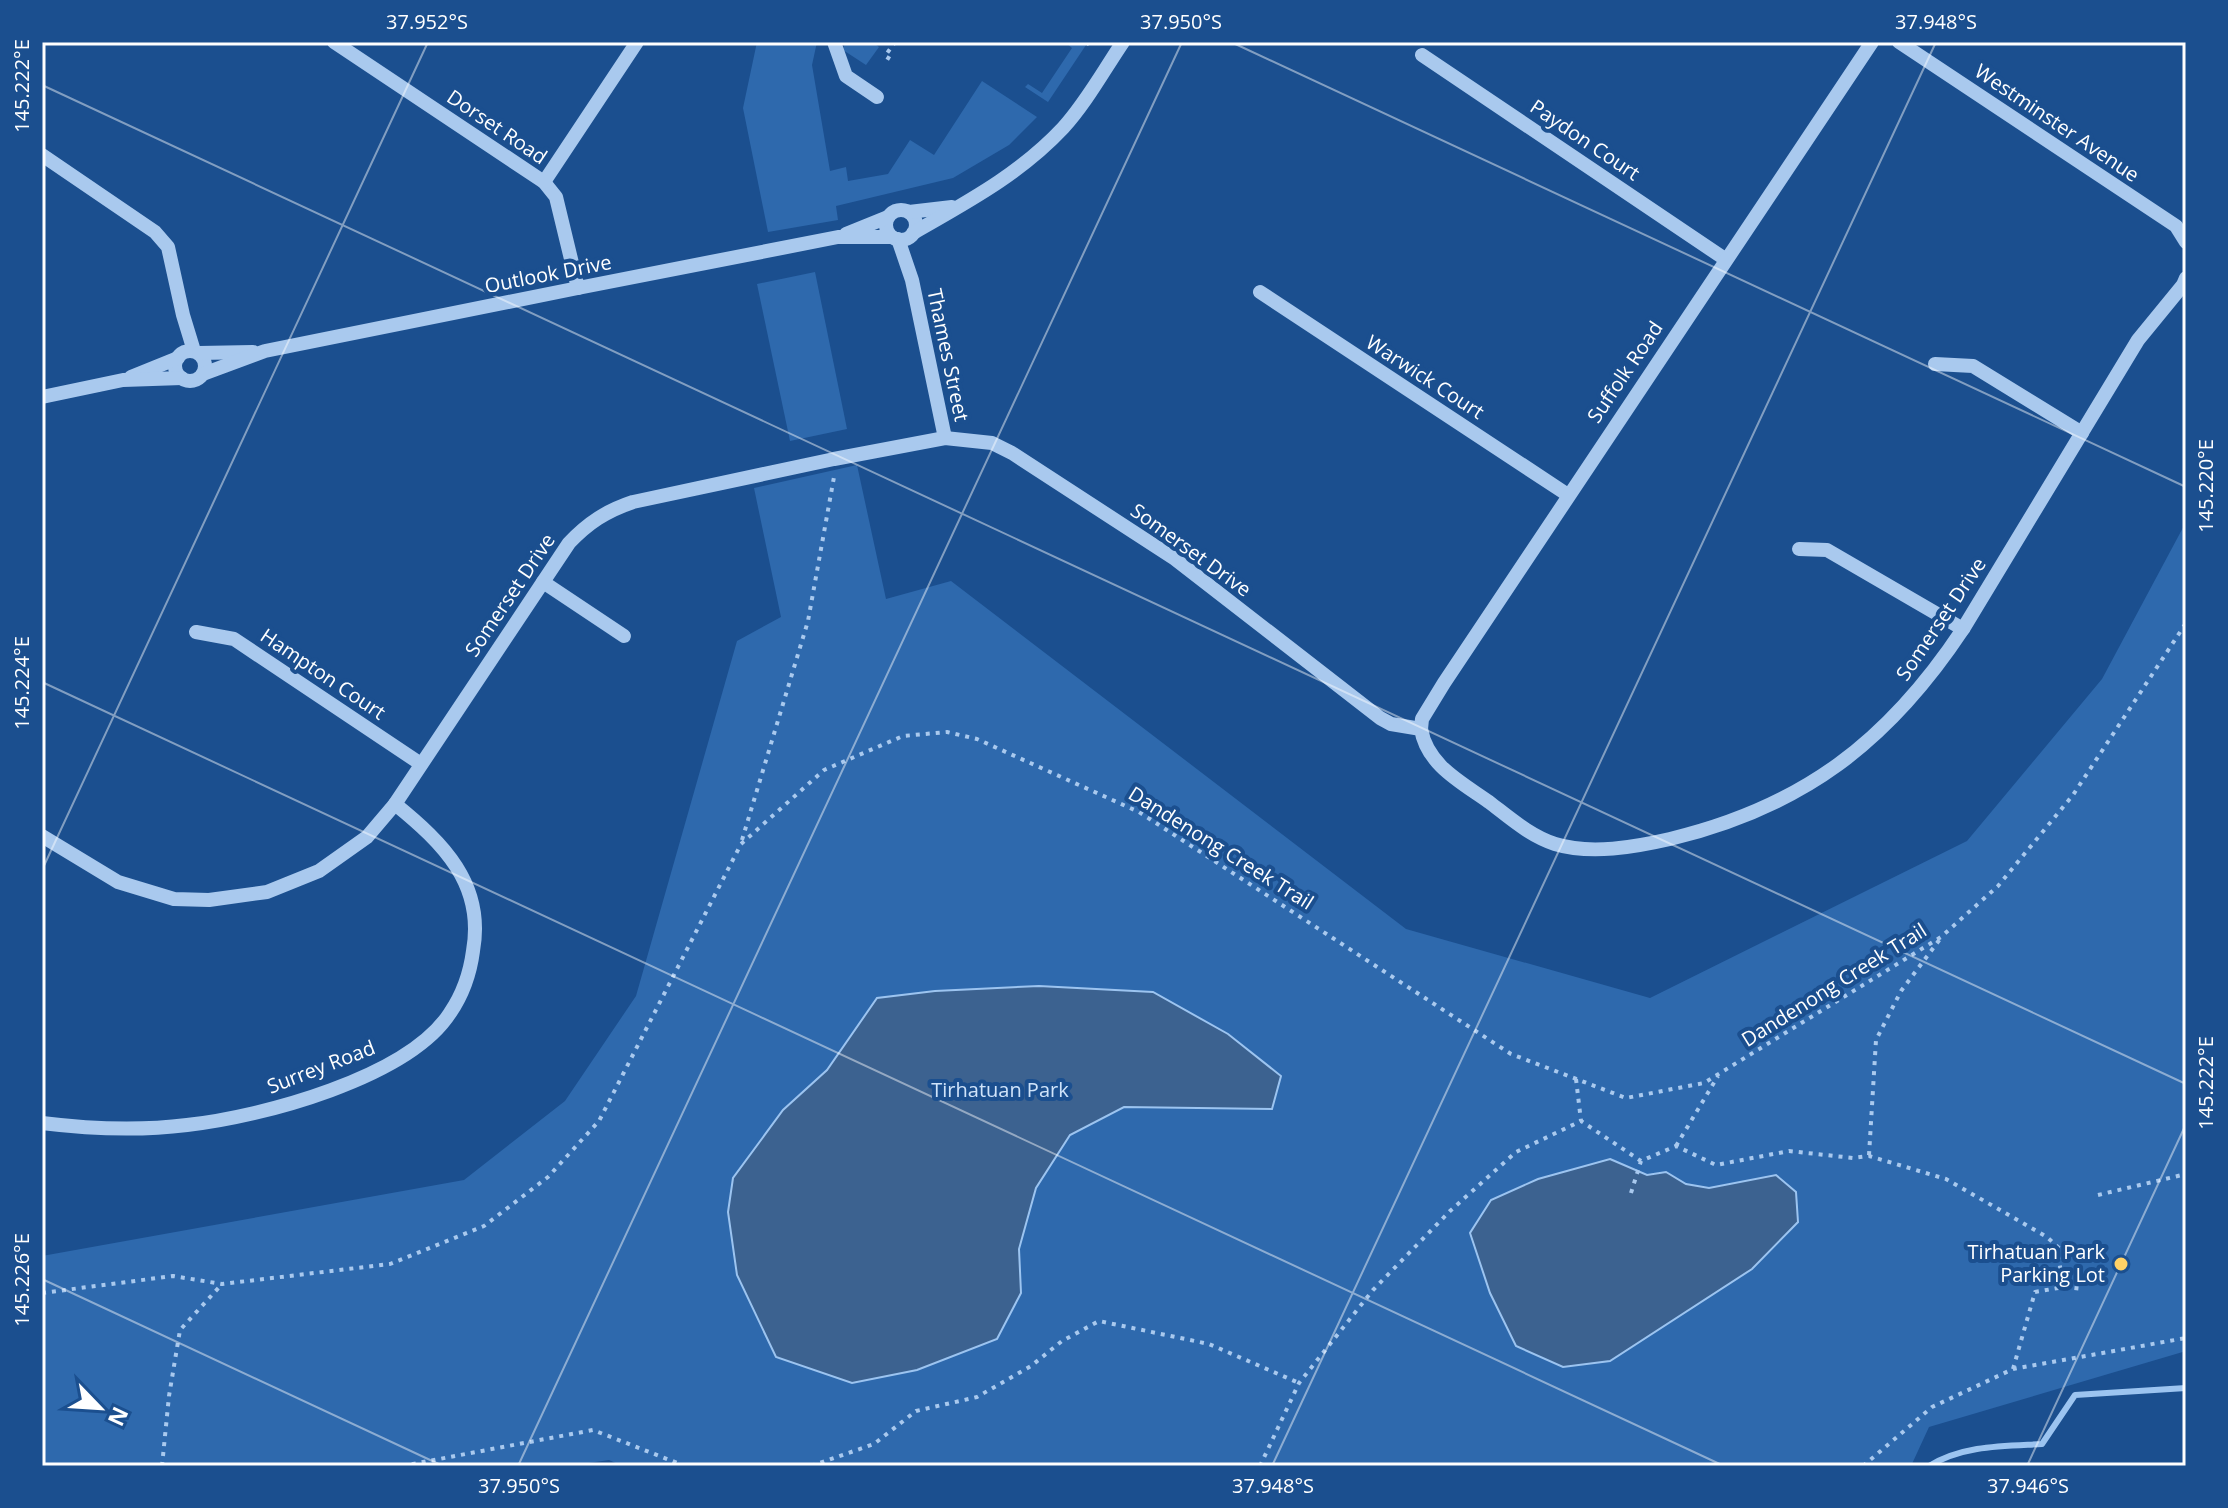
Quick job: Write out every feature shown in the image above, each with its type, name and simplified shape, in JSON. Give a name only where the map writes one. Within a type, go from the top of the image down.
[{"type":"street","name":"Dorset Road","points":[[334,42],[544,182],[556,197],[578,288]]},
{"type":"street","points":[[544,182],[637,42]]},
{"type":"street","points":[[834,42],[846,76],[877,97]]},
{"type":"street","name":"Outlook Drive","points":[[838,237],[903,237],[993,188],[1030,160],[1065,126],[1123,42]]},
{"type":"street","name":"Suffolk Road","points":[[1421,729],[1422,719],[1444,683],[1872,42]]},
{"type":"street","name":"Westminster Avenue","points":[[1899,42],[2176,226],[2186,242]]},
{"type":"street","name":"Paydon Court","points":[[1422,55],[1725,259]]},
{"type":"street","points":[[42,155],[155,232],[168,247],[188,354],[176,369],[182,378],[193,381],[203,374],[205,363],[188,354]]},
{"type":"street","name":"Outlook Drive","points":[[909,212],[960,206]]},
{"type":"street","points":[[898,210],[909,212],[915,222],[903,237],[886,228],[888,217],[898,210]]},
{"type":"street","name":"Outlook Drive","points":[[203,374],[265,351],[838,237],[888,217]]},
{"type":"street","name":"Thames Street","points":[[903,237],[945,438]]},
{"type":"street","name":"Somerset Drive","points":[[42,836],[118,882],[174,899],[209,900],[267,892],[319,871],[367,837],[395,804],[569,543],[586,525],[608,510],[633,502],[945,438],[992,443],[1012,453],[1175,559],[1380,718],[1391,724],[1421,729],[1423,743],[1438,764],[1526,831],[1570,848],[1594,849],[1651,843],[1713,827],[1777,803],[1848,758],[1906,704],[1963,629],[2138,340],[2186,278]]},
{"type":"street","name":"Warwick Court","points":[[1260,292],[1568,495]]},
{"type":"street","name":"Outlook Drive","points":[[123,380],[188,354],[265,351]]},
{"type":"street","points":[[1935,364],[1973,366],[2082,433]]},
{"type":"street","name":"Outlook Drive","points":[[42,397],[123,380],[182,378]]},
{"type":"street","points":[[1799,549],[1827,550],[1963,629]]},
{"type":"street","points":[[543,582],[624,636]]},
{"type":"street","name":"Hampton Court","points":[[196,632],[234,639],[421,764]]},
{"type":"street","name":"Surrey Road","points":[[42,1123],[105,1129],[187,1125],[259,1111],[363,1077],[423,1042],[449,1015],[465,986],[475,941],[474,920],[463,879],[453,860],[429,831],[395,804]]},
{"type":"path","points":[[890,59],[885,56],[895,42]]},
{"type":"path","points":[[741,844],[808,621],[835,472],[834,459]]},
{"type":"path","name":"Dandenong Creek Trail","points":[[42,1293],[173,1276],[222,1284],[390,1264],[484,1226],[548,1177],[599,1121],[741,844],[824,770],[903,736],[947,732],[977,739],[1139,812],[1511,1054],[1626,1098],[1704,1083],[1941,937],[1998,886],[2073,795],[2186,623]]},
{"type":"path","points":[[1869,1156],[1876,1040],[1901,991],[1941,937]]},
{"type":"path","points":[[1631,1193],[1641,1161],[1676,1146],[1719,1074]]},
{"type":"path","points":[[1576,1079],[1581,1121],[1641,1161]]},
{"type":"path","points":[[1260,1466],[1299,1383],[1373,1290],[1450,1211],[1516,1152],[1581,1121]]},
{"type":"path","points":[[1676,1146],[1716,1165],[1789,1151],[1853,1158],[1869,1156],[1946,1179],[2047,1237],[2060,1249],[2076,1247]]},
{"type":"path","points":[[2098,1195],[2186,1174]]},
{"type":"path","points":[[2056,1244],[2064,1287]]},
{"type":"path","points":[[162,1466],[180,1330],[222,1284]]},
{"type":"path","points":[[2013,1369],[2035,1292],[2064,1287],[2084,1289]]},
{"type":"path","points":[[811,1466],[874,1444],[916,1411],[977,1397],[1031,1366],[1062,1341],[1099,1321],[1209,1344],[1299,1383]]},
{"type":"path","points":[[1863,1466],[1932,1407],[2013,1369],[2186,1338]]},
{"type":"path","points":[[402,1466],[593,1430],[685,1466]]},
{"type":"green space","points":[[757,42],[817,42],[812,65],[830,171],[846,167],[848,181],[888,174],[910,140],[934,155],[982,81],[1037,117],[1009,145],[953,178],[836,206],[838,220],[768,232],[743,108]]},
{"type":"green space","points":[[845,42],[872,42],[879,47],[866,65],[843,50]]},
{"type":"green space","points":[[1065,42],[1088,42],[1048,102],[1025,87],[1028,84],[1042,93],[1072,48]]},
{"type":"green space","points":[[815,272],[847,429],[790,441],[757,284]]},
{"type":"green space","name":"Tirhatuan Park","points":[[857,465],[886,599],[951,581],[1406,929],[1650,998],[1967,841],[2102,679],[2186,522],[2186,1351],[1929,1427],[1911,1466],[622,1466],[609,1460],[568,1466],[42,1466],[42,1256],[464,1180],[565,1101],[636,996],[737,641],[781,617],[754,488]]},
{"type":"shaded area","points":[[1039,986],[1153,992],[1228,1034],[1281,1076],[1272,1109],[1124,1107],[1070,1135],[1036,1188],[1019,1249],[1021,1293],[997,1339],[917,1370],[852,1383],[776,1357],[737,1275],[728,1212],[733,1178],[783,1110],[827,1070],[877,998],[935,991]]},
{"type":"shaded area","points":[[1610,1159],[1647,1175],[1666,1172],[1686,1184],[1709,1188],[1776,1175],[1796,1192],[1798,1222],[1752,1269],[1610,1361],[1563,1367],[1516,1346],[1490,1293],[1470,1233],[1491,1200],[1538,1179]]},
{"type":"waterway","points":[[1929,1466],[1970,1450],[2042,1444],[2075,1395],[2186,1388]]},
{"type":"place","name":"Tirhatuan Park Parking Lot","points":[[2121,1264]]}]
